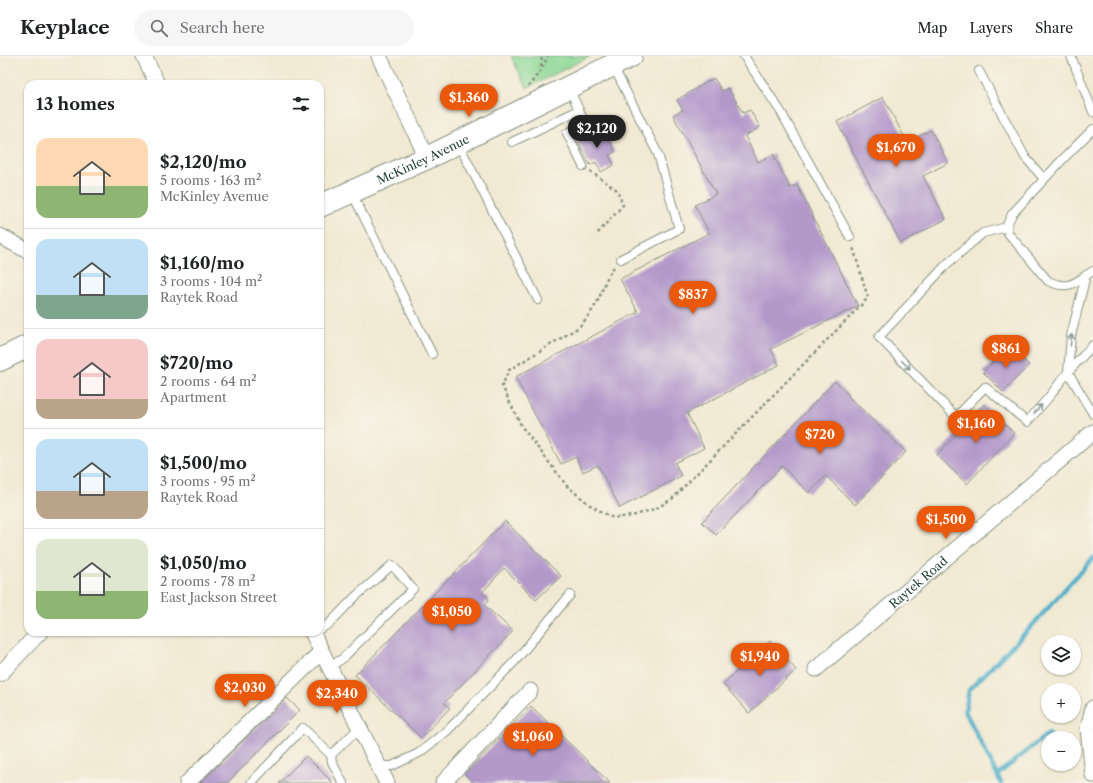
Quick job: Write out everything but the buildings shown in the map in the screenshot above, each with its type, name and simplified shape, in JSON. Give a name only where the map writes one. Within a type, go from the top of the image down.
[{"type":"street","points":[[144,56],[155,80]]},
{"type":"street","points":[[379,56],[427,158]]},
{"type":"street","name":"McKinley Avenue","points":[[324,204],[427,158],[622,61]]},
{"type":"street","points":[[0,236],[24,249]]},
{"type":"street","points":[[0,360],[24,348]]},
{"type":"street","name":"Raytek Road","points":[[816,669],[1093,432]]},
{"type":"street","points":[[0,674],[36,636]]},
{"type":"street","points":[[316,636],[321,652],[386,783]]},
{"type":"street","points":[[187,783],[321,652]]},
{"type":"street","points":[[443,783],[530,691]]},
{"type":"street","points":[[1093,708],[1088,728],[1093,775]]},
{"type":"lane","points":[[744,56],[781,112],[850,237]]},
{"type":"lane","points":[[1071,56],[1093,112]]},
{"type":"lane","points":[[621,259],[679,229],[658,154],[622,61]]},
{"type":"lane","points":[[979,71],[1025,156],[1044,179]]},
{"type":"lane","points":[[568,88],[585,123],[568,133],[583,166]]},
{"type":"lane","points":[[512,142],[579,110]]},
{"type":"lane","points":[[1090,273],[1068,286],[1057,285],[1048,281],[1008,233],[1007,224],[1012,214],[1093,129]]},
{"type":"lane","points":[[458,143],[538,300]]},
{"type":"lane","points":[[352,192],[432,354]]},
{"type":"lane","points":[[1007,227],[983,233],[947,264],[879,337],[956,417],[984,387],[1027,422],[1068,372],[1093,345]]},
{"type":"lane","points":[[1090,273],[1071,336],[1068,372],[1093,414]]},
{"type":"lane","points":[[324,627],[329,624],[355,597],[392,565],[413,589],[342,659],[329,667]]},
{"type":"lane","points":[[378,766],[392,766],[420,753],[448,730],[516,660],[570,595]]},
{"type":"lane","points":[[251,783],[303,728],[331,755],[332,762],[343,783]]},
{"type":"lane","points":[[331,755],[359,728]]},
{"type":"path","points":[[541,70],[542,56]]},
{"type":"path","points":[[527,88],[541,70],[548,56]]},
{"type":"path","points":[[583,166],[617,190],[623,205],[597,234]]},
{"type":"path","points":[[621,259],[608,274],[588,318],[579,327],[509,370],[502,386],[522,428],[567,486],[590,505],[613,518],[638,515],[655,509],[672,499],[868,298],[850,237]]},
{"type":"green space","points":[[511,56],[591,56],[527,88]]},
{"type":"waterway","points":[[1001,783],[965,711],[969,690],[1029,629],[1093,558]]},
{"type":"waterway","points":[[997,775],[1041,739]]}]
